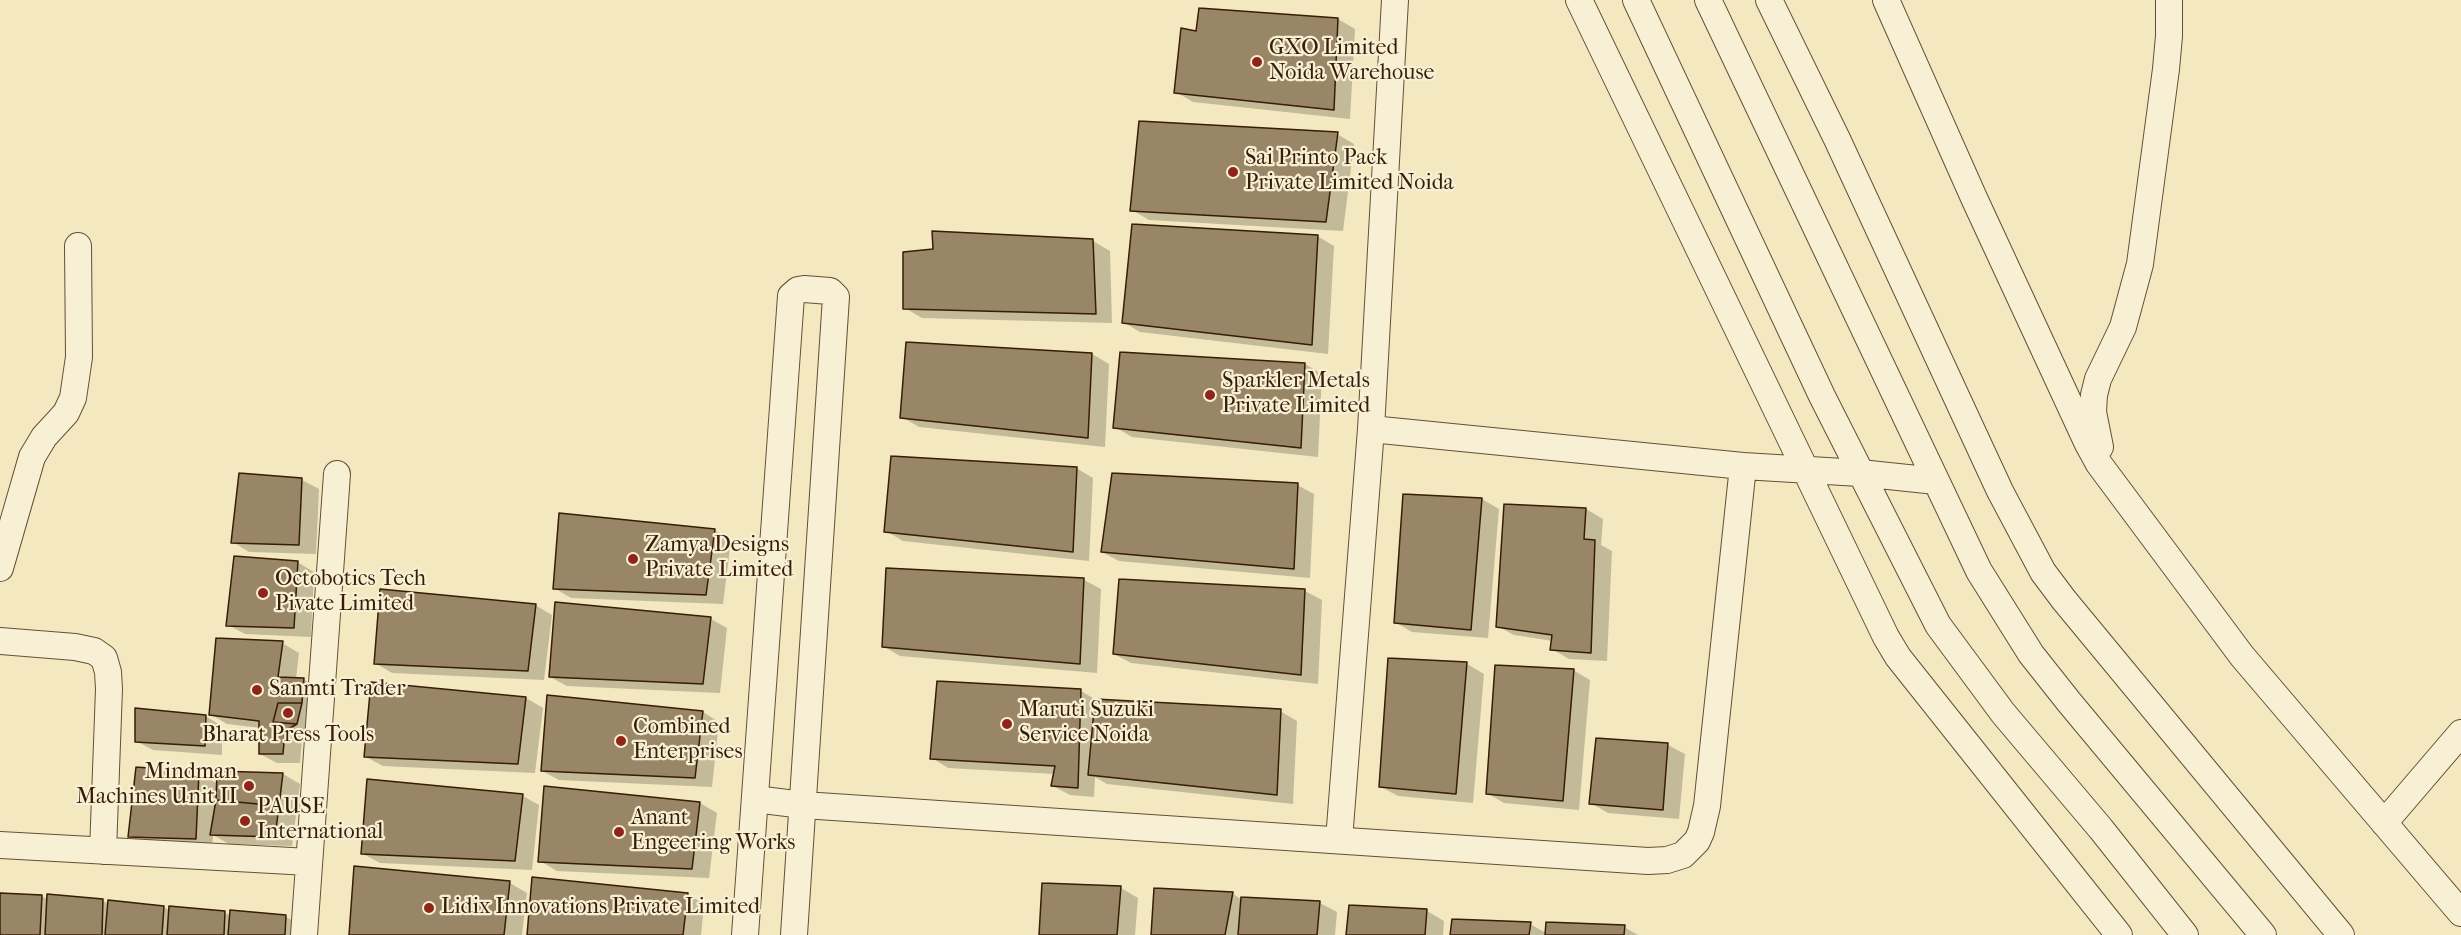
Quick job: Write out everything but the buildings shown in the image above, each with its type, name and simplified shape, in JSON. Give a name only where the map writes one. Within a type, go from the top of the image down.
[{"type":"street","points":[[1339,840],[1371,429],[1395,0]]},
{"type":"street","points":[[1579,0],[1875,618],[1898,657],[2119,935]]},
{"type":"street","points":[[1636,0],[1860,473],[1938,625],[2003,713],[2101,829],[2186,935]]},
{"type":"street","points":[[1708,0],[1979,571],[2031,654],[2263,935]]},
{"type":"street","points":[[1769,0],[1842,150],[2000,491],[2043,572],[2341,935]]},
{"type":"street","points":[[1886,0],[1974,198],[2088,444],[2109,477],[2242,656],[2461,913]]},
{"type":"street","points":[[2109,477],[2096,433],[2093,412],[2094,395],[2097,379],[2123,327],[2140,264],[2166,69],[2169,0]]},
{"type":"street","points":[[0,568],[32,458],[44,437],[66,413],[73,398],[79,357],[78,246]]},
{"type":"street","points":[[745,935],[791,296],[798,290],[804,289],[830,291],[836,297],[794,935]]},
{"type":"street","points":[[1371,429],[1743,466],[1860,473],[1936,481]]},
{"type":"street","points":[[755,799],[803,805],[1648,861],[1666,860],[1683,855],[1697,841],[1707,806],[1743,466]]},
{"type":"street","points":[[304,935],[337,474]]},
{"type":"street","points":[[0,641],[75,647],[94,651],[104,658],[109,689],[103,851]]},
{"type":"street","points":[[2384,823],[2461,733]]},
{"type":"street","points":[[0,846],[309,862]]},
{"type":"place","name":"GXO Limited Noida Warehouse","points":[[1257,62]]},
{"type":"place","name":"Sai Printo Pack Private Limited Noida","points":[[1233,172]]},
{"type":"place","name":"Sparkler Metals Private Limited","points":[[1210,395]]},
{"type":"place","name":"Zamya Designs Private Limited","points":[[633,559]]},
{"type":"place","name":"Octobotics Tech Pivate Limited","points":[[263,593]]},
{"type":"place","name":"Sanmti Trader","points":[[257,690]]},
{"type":"place","name":"Bharat Press Tools","points":[[288,713]]},
{"type":"place","name":"Maruti Suzuki Service Noida","points":[[1007,724]]},
{"type":"place","name":"Combined Enterprises","points":[[621,741]]},
{"type":"place","name":"Mindman Machines Unit II","points":[[249,786]]},
{"type":"place","name":"PAUSE International","points":[[245,821]]},
{"type":"place","name":"Anant Engeering Works","points":[[619,832]]},
{"type":"place","name":"Lidix Innovations Private Limited","points":[[429,908]]}]
